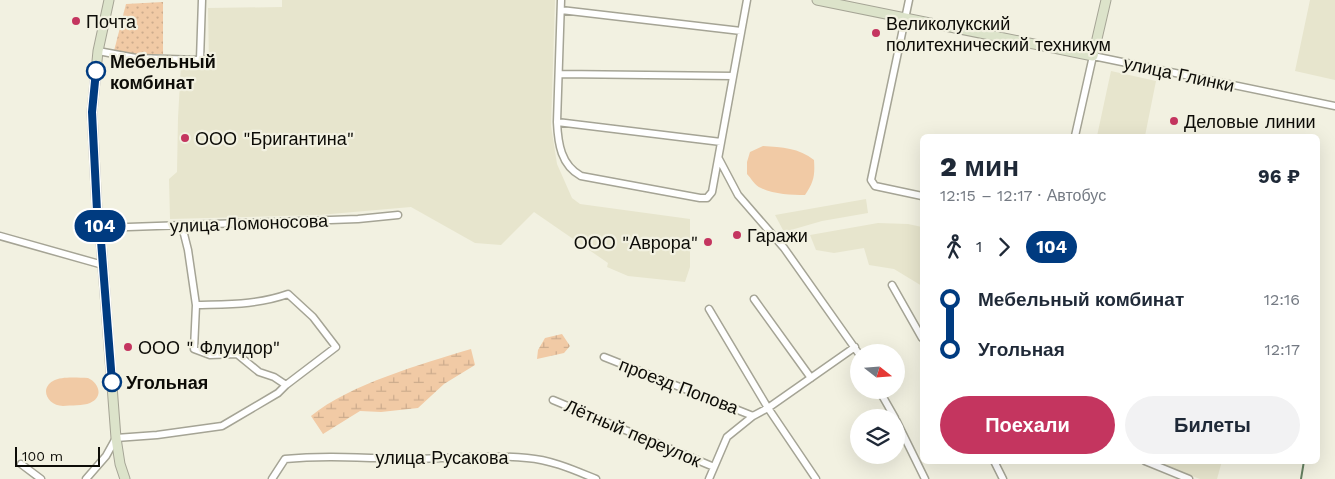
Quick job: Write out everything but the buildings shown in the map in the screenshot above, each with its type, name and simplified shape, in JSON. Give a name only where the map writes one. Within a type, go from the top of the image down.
[{"type":"main road","points":[[109,0],[98,51],[92,112],[97,211],[100,228],[116,438],[120,464],[125,479]]},
{"type":"main road","name":"улица Глинки","points":[[817,0],[1093,56]]},
{"type":"main road","points":[[1093,56],[1106,0]]},
{"type":"street","points":[[109,0],[114,0]]},
{"type":"street","points":[[98,51],[136,58],[200,60],[202,0]]},
{"type":"street","points":[[562,0],[557,122],[558,142],[565,161],[572,171],[593,179],[707,198],[712,192],[719,159],[747,0]]},
{"type":"street","points":[[909,0],[871,180],[875,186],[920,196]]},
{"type":"street","points":[[561,10],[741,31]]},
{"type":"street","points":[[1075,134],[1093,56]]},
{"type":"street","name":"улица Глинки","points":[[1093,56],[1335,106]]},
{"type":"street","points":[[560,74],[733,76]]},
{"type":"street","points":[[557,122],[721,142]]},
{"type":"street","points":[[719,159],[738,195],[784,248],[853,344]]},
{"type":"street","name":"улица Ломоносова","points":[[100,228],[358,219],[398,215]]},
{"type":"street","points":[[182,226],[188,250],[196,305],[194,349],[210,355],[237,354],[259,372],[274,377],[286,385]]},
{"type":"street","points":[[0,236],[103,265]]},
{"type":"street","points":[[892,285],[920,334]]},
{"type":"street","points":[[86,479],[106,456],[116,438],[157,435],[222,426],[278,393],[336,347],[313,318],[288,294],[269,300],[248,303],[196,305]]},
{"type":"street","points":[[754,299],[810,378]]},
{"type":"street","name":"проезд Попова","points":[[709,309],[768,408],[816,479]]},
{"type":"street","points":[[709,479],[728,437],[753,416],[768,408],[850,350]]},
{"type":"street","name":"проезд Попова","points":[[604,357],[753,416]]},
{"type":"street","name":"Лётный переулок","points":[[553,400],[714,467]]},
{"type":"street","points":[[905,438],[925,479]]},
{"type":"street","name":"улица Русакова","points":[[272,479],[285,459],[315,456],[406,459],[529,458],[559,464],[596,479]]},
{"type":"street","points":[[21,464],[41,479]]},
{"type":"street","points":[[996,464],[1003,479]]},
{"type":"street","points":[[1152,464],[1189,479]]},
{"type":"shaded area","name":"Мебельный комбинат","points":[[282,0],[555,0],[551,126],[557,164],[572,198],[580,204],[690,219],[690,267],[685,282],[628,276],[607,267],[608,263],[534,212],[501,245],[475,243],[411,207],[319,215],[170,219],[169,179],[177,172],[181,64],[209,62],[208,8],[282,7]]},
{"type":"shaded area","points":[[1310,0],[1335,0],[1335,80],[1295,71]]},
{"type":"shaded area","points":[[1111,71],[1156,81],[1145,134],[1097,134]]},
{"type":"shaded area","points":[[866,199],[868,213],[822,221],[784,232],[775,215]]},
{"type":"shaded area","points":[[878,223],[908,224],[920,227],[920,285],[894,269],[869,265],[864,248],[834,253],[816,250],[810,235]]},
{"type":"shaded area","points":[[1159,464],[1221,464],[1217,479],[1200,479]]},
{"type":"green space","points":[[163,2],[163,54],[134,54],[114,51],[126,4]]},
{"type":"green space","points":[[763,146],[796,151],[814,160],[813,178],[805,195],[771,192],[753,182],[747,174],[747,162],[750,152]]},
{"type":"green space","points":[[562,334],[570,346],[564,353],[537,359],[538,350],[545,338]]},
{"type":"green space","points":[[471,349],[475,365],[444,384],[418,408],[381,412],[360,411],[323,434],[311,416],[346,394],[387,376]]},
{"type":"green space","points":[[88,378],[95,383],[98,390],[97,397],[90,403],[63,406],[53,403],[47,397],[46,392],[49,384],[57,379]]},
{"type":"waterway","points":[[1301,479],[1304,464]]},
{"type":"bus line","name":"104","points":[[96,71],[92,112],[97,211],[100,228],[112,382]]},
{"type":"place","name":"Почта","points":[[76,21]]},
{"type":"place","name":"Великолукский политехнический техникум","points":[[876,33]]},
{"type":"place","name":"Мебельный комбинат","points":[[96,71]]},
{"type":"place","name":"Деловые линии","points":[[1174,121]]},
{"type":"place","name":"ООО \"Бригантина\"","points":[[185,138]]},
{"type":"place","name":"Гаражи","points":[[737,235]]},
{"type":"place","name":"ООО \"Аврора\"","points":[[708,242]]},
{"type":"place","name":"ООО \" Флуидор\"","points":[[128,347]]},
{"type":"place","name":"Угольная","points":[[112,382]]}]
